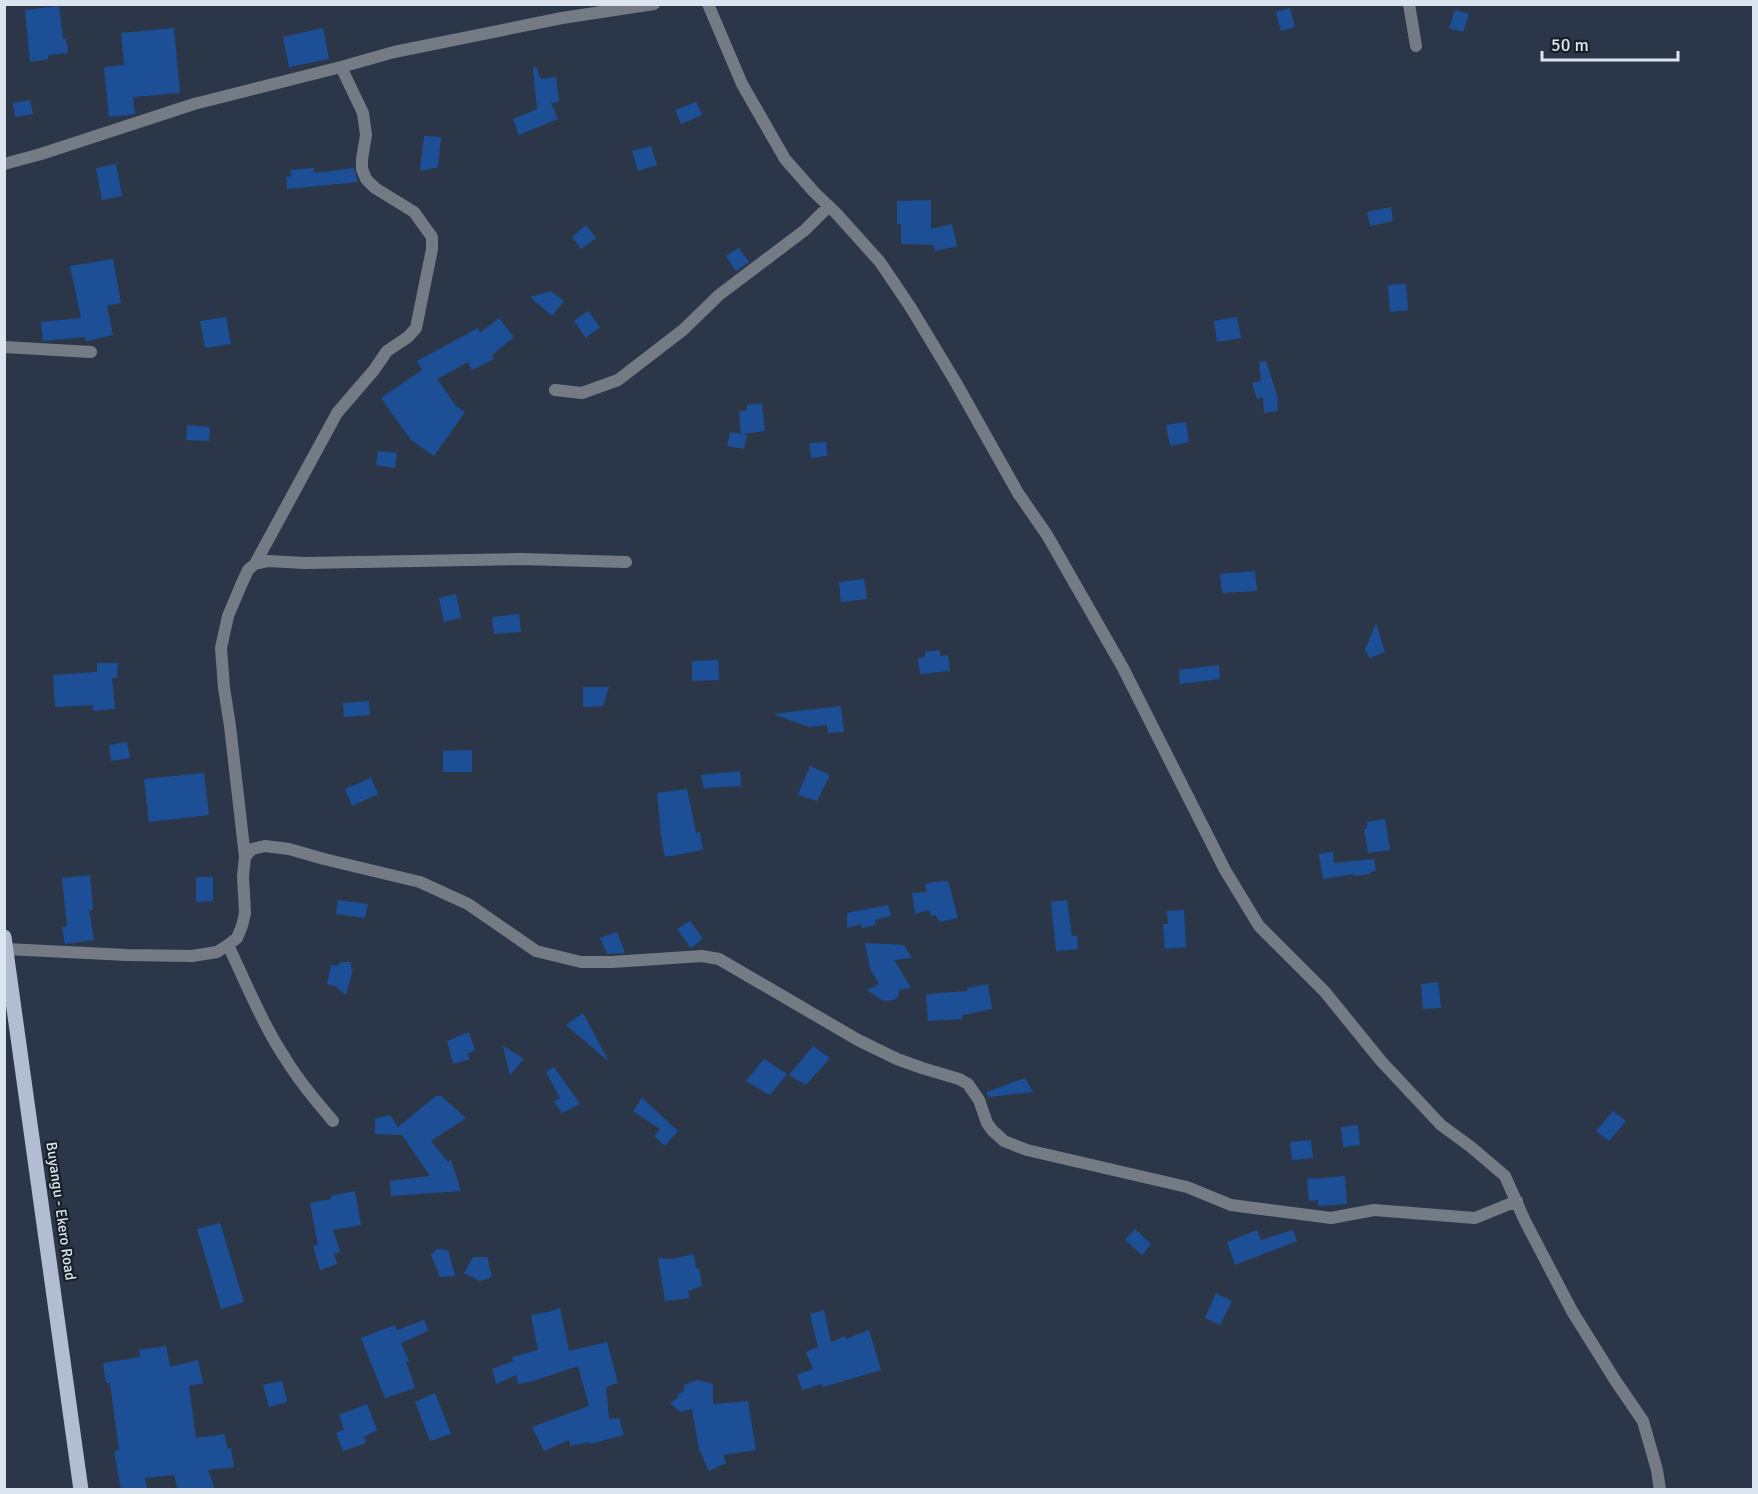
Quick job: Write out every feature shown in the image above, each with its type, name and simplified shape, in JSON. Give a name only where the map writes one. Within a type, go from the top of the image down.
[{"type":"main road","name":"Buyangu - Ekero Road","points":[[5,943],[81,1490]]},
{"type":"street","points":[[4,164],[194,104],[394,52],[562,18],[654,4]]},
{"type":"street","points":[[708,4],[742,84],[785,159],[880,262],[950,372],[1018,493],[1047,535],[1123,668],[1225,870],[1259,926],[1325,992],[1381,1061],[1441,1125],[1505,1176],[1572,1311],[1614,1380],[1643,1421],[1657,1470],[1660,1490]]},
{"type":"street","points":[[1409,4],[1416,46]]},
{"type":"street","points":[[5,943],[118,955],[192,956],[217,952],[237,938],[245,913],[243,876],[245,857],[221,648],[228,616],[248,570],[255,564],[337,413],[374,370],[387,351],[408,337],[416,328],[432,249],[432,237],[414,212],[375,188],[366,179],[362,169],[366,135],[364,119],[341,67]]},
{"type":"street","points":[[555,390],[582,393],[618,380],[682,330],[719,295],[805,230],[829,206]]},
{"type":"street","points":[[4,347],[91,352]]},
{"type":"street","points":[[255,564],[268,561],[305,563],[521,559],[626,562]]},
{"type":"street","points":[[245,857],[252,849],[265,846],[289,849],[420,882],[468,904],[536,951],[581,962],[702,956],[719,959],[858,1040],[897,1059],[968,1084],[979,1100],[992,1130],[1004,1141],[1027,1150],[1187,1187],[1231,1205],[1331,1218],[1374,1210],[1475,1218],[1517,1201]]},
{"type":"street","points":[[228,945],[272,1037],[303,1086],[333,1121]]},
{"type":"building","points":[[59,6],[63,39],[66,38],[68,53],[48,55],[48,59],[30,62],[25,10]]},
{"type":"building","points":[[1290,8],[1295,27],[1281,31],[1276,12]]},
{"type":"building","points":[[1455,10],[1469,14],[1463,32],[1449,28]]},
{"type":"building","points":[[174,28],[180,93],[133,97],[135,114],[109,117],[104,67],[124,65],[121,33]]},
{"type":"building","points":[[323,28],[329,59],[289,67],[283,37]]},
{"type":"building","points":[[536,67],[541,79],[556,77],[559,102],[551,103],[558,119],[519,135],[513,119],[537,109],[533,68]]},
{"type":"building","points":[[30,100],[33,114],[15,117],[13,103]]},
{"type":"building","points":[[696,102],[702,115],[681,124],[675,110]]},
{"type":"building","points":[[424,136],[441,137],[438,167],[420,171]]},
{"type":"building","points":[[651,146],[657,165],[638,171],[632,151]]},
{"type":"building","points":[[116,164],[122,196],[102,200],[96,168]]},
{"type":"building","points":[[314,168],[314,173],[354,168],[358,182],[287,189],[286,177],[291,176],[290,170]]},
{"type":"building","points":[[931,200],[931,229],[952,224],[957,246],[935,251],[934,245],[901,244],[901,224],[897,224],[897,201]]},
{"type":"building","points":[[1391,207],[1393,221],[1370,226],[1367,212]]},
{"type":"building","points":[[586,225],[596,238],[581,249],[572,237]]},
{"type":"building","points":[[739,248],[749,262],[736,271],[726,256]]},
{"type":"building","points":[[113,259],[121,303],[107,306],[113,335],[86,341],[85,337],[43,341],[41,322],[81,318],[70,266]]},
{"type":"building","points":[[1406,284],[1408,310],[1390,312],[1388,285]]},
{"type":"building","points":[[551,291],[564,301],[552,316],[530,297]]},
{"type":"building","points":[[588,311],[600,327],[586,338],[574,321]]},
{"type":"building","points":[[226,317],[231,344],[205,348],[200,321]]},
{"type":"building","points":[[1237,317],[1241,338],[1217,342],[1214,321]]},
{"type":"building","points":[[499,318],[514,337],[492,355],[494,359],[472,370],[468,362],[437,379],[456,406],[465,412],[434,456],[411,440],[381,398],[422,370],[417,361],[478,328],[480,333]]},
{"type":"building","points":[[1266,361],[1277,395],[1278,411],[1264,413],[1263,397],[1257,399],[1252,383],[1261,381],[1259,362]]},
{"type":"building","points":[[762,403],[765,431],[741,434],[739,411],[747,411],[747,405]]},
{"type":"building","points":[[1186,422],[1189,442],[1170,446],[1166,425]]},
{"type":"building","points":[[187,425],[210,427],[209,441],[186,440]]},
{"type":"building","points":[[730,432],[747,435],[744,449],[727,446]]},
{"type":"building","points":[[826,442],[827,456],[811,458],[809,443]]},
{"type":"building","points":[[378,451],[397,453],[395,468],[376,465]]},
{"type":"building","points":[[1255,571],[1257,591],[1222,593],[1220,574]]},
{"type":"building","points":[[864,579],[867,599],[841,602],[839,582]]},
{"type":"building","points":[[456,594],[461,618],[444,622],[439,598]]},
{"type":"building","points":[[519,614],[521,632],[494,634],[492,617]]},
{"type":"building","points":[[1376,623],[1385,652],[1370,658],[1365,650]]},
{"type":"building","points":[[940,650],[940,656],[948,655],[950,671],[920,674],[918,658],[925,657],[925,652]]},
{"type":"building","points":[[718,660],[719,680],[692,681],[692,661]]},
{"type":"building","points":[[97,663],[118,663],[117,678],[112,678],[115,709],[93,711],[93,705],[55,707],[53,675],[97,672]]},
{"type":"building","points":[[1219,665],[1220,679],[1180,684],[1179,670]]},
{"type":"building","points":[[583,687],[609,687],[603,706],[583,707]]},
{"type":"building","points":[[369,701],[370,715],[344,717],[343,703]]},
{"type":"building","points":[[841,706],[844,732],[828,733],[827,725],[809,727],[773,714]]},
{"type":"building","points":[[127,742],[130,758],[111,761],[109,745]]},
{"type":"building","points":[[472,750],[472,772],[443,772],[443,751]]},
{"type":"building","points":[[810,766],[830,775],[817,801],[798,795]]},
{"type":"building","points":[[740,771],[741,786],[704,788],[701,775]]},
{"type":"building","points":[[204,773],[209,815],[149,822],[144,779]]},
{"type":"building","points":[[371,778],[378,794],[352,806],[345,789]]},
{"type":"building","points":[[687,789],[696,833],[700,832],[703,850],[665,857],[657,793]]},
{"type":"building","points":[[1385,819],[1390,850],[1368,853],[1364,829],[1367,829],[1367,822]]},
{"type":"building","points":[[1333,852],[1334,863],[1374,859],[1376,871],[1370,874],[1323,879],[1319,854]]},
{"type":"building","points":[[90,875],[93,910],[89,910],[94,940],[65,944],[62,927],[67,926],[62,878]]},
{"type":"building","points":[[196,877],[213,877],[213,901],[196,902]]},
{"type":"building","points":[[948,881],[958,918],[940,922],[935,915],[931,916],[929,910],[915,914],[912,893],[927,892],[925,884]]},
{"type":"building","points":[[338,900],[368,904],[365,918],[336,914]]},
{"type":"building","points":[[1067,900],[1072,936],[1077,935],[1078,949],[1056,951],[1051,902]]},
{"type":"building","points":[[888,905],[891,916],[875,920],[876,925],[862,928],[861,924],[847,928],[847,913]]},
{"type":"building","points":[[1184,910],[1186,947],[1165,949],[1163,924],[1168,924],[1167,911]]},
{"type":"building","points":[[690,921],[703,939],[691,948],[677,929]]},
{"type":"building","points":[[617,932],[625,953],[607,954],[600,938]]},
{"type":"building","points":[[865,943],[904,945],[912,958],[894,960],[911,988],[899,990],[898,997],[894,1000],[883,1001],[867,990],[879,984],[870,969]]},
{"type":"building","points":[[341,962],[351,962],[351,969],[353,969],[346,995],[335,986],[327,984],[331,965],[337,966]]},
{"type":"building","points":[[1438,982],[1441,1008],[1423,1009],[1421,984]]},
{"type":"building","points":[[988,984],[992,1009],[962,1015],[962,1019],[928,1021],[926,994],[968,991],[967,988]]},
{"type":"building","points":[[583,1013],[608,1060],[566,1025]]},
{"type":"building","points":[[469,1032],[475,1050],[467,1054],[470,1059],[453,1064],[447,1041]]},
{"type":"building","points":[[503,1046],[524,1059],[510,1075]]},
{"type":"building","points":[[813,1046],[830,1058],[806,1085],[789,1075]]},
{"type":"building","points":[[764,1059],[787,1074],[770,1095],[746,1081]]},
{"type":"building","points":[[554,1067],[580,1104],[562,1113],[554,1102],[560,1098],[546,1072]]},
{"type":"building","points":[[1025,1078],[1033,1092],[988,1097],[987,1092]]},
{"type":"building","points":[[436,1096],[441,1096],[466,1118],[431,1141],[448,1162],[451,1160],[461,1191],[391,1196],[390,1181],[430,1176],[402,1135],[375,1134],[375,1119],[390,1115],[398,1127]]},
{"type":"building","points":[[642,1098],[678,1131],[665,1146],[654,1136],[660,1129],[633,1111]]},
{"type":"building","points":[[1613,1111],[1626,1121],[1609,1141],[1596,1131]]},
{"type":"building","points":[[1358,1125],[1360,1145],[1343,1147],[1341,1127]]},
{"type":"building","points":[[1311,1140],[1313,1158],[1292,1160],[1290,1142]]},
{"type":"building","points":[[1345,1176],[1347,1204],[1318,1206],[1318,1200],[1309,1201],[1307,1179]]},
{"type":"building","points":[[355,1191],[361,1225],[333,1230],[340,1252],[334,1254],[337,1264],[320,1270],[313,1246],[318,1245],[310,1203]]},
{"type":"building","points":[[220,1223],[244,1302],[221,1309],[197,1229]]},
{"type":"building","points":[[1135,1229],[1151,1244],[1142,1255],[1125,1240]]},
{"type":"building","points":[[1257,1230],[1261,1240],[1293,1230],[1297,1241],[1235,1265],[1227,1242]]},
{"type":"building","points":[[437,1249],[448,1250],[455,1276],[440,1277],[431,1255]]},
{"type":"building","points":[[694,1254],[702,1286],[688,1291],[690,1298],[665,1301],[658,1258],[672,1259]]},
{"type":"building","points":[[473,1257],[487,1257],[492,1277],[480,1281],[464,1273]]},
{"type":"building","points":[[1216,1293],[1232,1301],[1220,1325],[1205,1318]]},
{"type":"building","points":[[560,1308],[569,1351],[607,1342],[618,1383],[606,1387],[609,1419],[619,1418],[624,1435],[590,1444],[589,1442],[570,1446],[569,1440],[544,1451],[532,1427],[589,1406],[578,1366],[518,1384],[516,1375],[496,1384],[492,1369],[513,1361],[512,1357],[538,1350],[531,1315]]},
{"type":"building","points":[[824,1310],[831,1342],[869,1330],[881,1370],[823,1387],[822,1384],[802,1390],[797,1375],[813,1369],[806,1352],[818,1347],[810,1314]]},
{"type":"building","points":[[424,1320],[428,1331],[401,1343],[409,1361],[406,1362],[415,1388],[385,1398],[361,1338],[395,1325],[397,1330]]},
{"type":"building","points":[[166,1346],[170,1367],[198,1360],[203,1383],[189,1386],[196,1438],[225,1434],[227,1449],[231,1448],[234,1467],[208,1470],[215,1490],[178,1490],[174,1475],[145,1478],[147,1490],[121,1490],[114,1451],[119,1450],[110,1383],[106,1383],[103,1363],[140,1357],[139,1350]]},
{"type":"building","points":[[697,1380],[713,1384],[713,1404],[748,1401],[756,1450],[723,1455],[726,1463],[709,1471],[699,1449],[692,1409],[680,1412],[670,1403],[684,1391],[684,1385]]},
{"type":"building","points":[[282,1381],[287,1402],[269,1407],[263,1385]]},
{"type":"building","points":[[435,1393],[451,1434],[430,1441],[415,1402]]},
{"type":"building","points":[[367,1404],[377,1430],[364,1437],[366,1443],[343,1451],[336,1433],[344,1430],[339,1415]]}]
